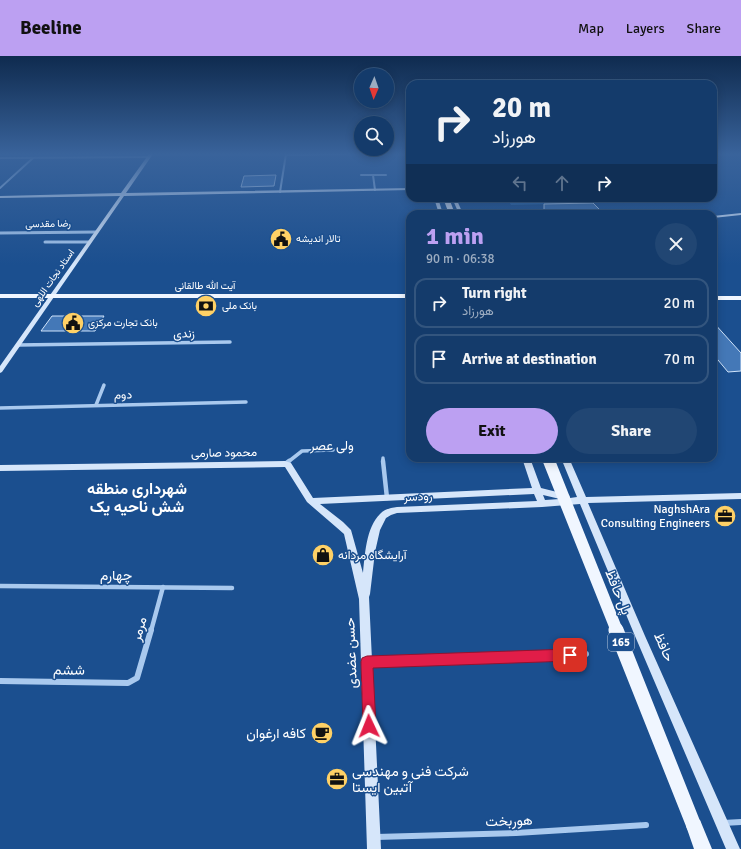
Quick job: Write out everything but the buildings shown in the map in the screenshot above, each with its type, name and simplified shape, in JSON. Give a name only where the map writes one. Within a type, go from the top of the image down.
[{"type":"main road","name":"استاد نجات اللهی","points":[[0,371],[125,191]]},
{"type":"main road","points":[[0,197],[327,191]]},
{"type":"main road","points":[[717,217],[741,214]]},
{"type":"main road","name":"آیت الله طالقانی","points":[[0,296],[406,296]]},
{"type":"main road","points":[[717,298],[741,298]]},
{"type":"main road","points":[[527,462],[542,504]]},
{"type":"main road","name":"پل حافظ","points":[[550,462],[703,849]]},
{"type":"main road","name":"حافظ","points":[[567,462],[640,636],[733,849]]},
{"type":"main road","points":[[285,464],[292,469],[312,502],[343,527],[348,533],[364,599]]},
{"type":"main road","name":"محمود صارمی","points":[[0,468],[285,464]]},
{"type":"main road","name":"رودسر","points":[[312,502],[538,491],[583,500]]},
{"type":"main road","points":[[583,500],[741,496]]},
{"type":"main road","name":"رودسر","points":[[364,599],[374,533],[381,517],[388,512],[397,510],[542,504],[583,500]]},
{"type":"main road","name":"حسن عضدی","points":[[364,599],[374,849]]},
{"type":"street","name":"رضا مقدسی","points":[[0,233],[96,232]]},
{"type":"street","points":[[44,242],[89,242]]},
{"type":"street","name":"زندی","points":[[18,345],[230,342]]},
{"type":"street","points":[[96,405],[104,384]]},
{"type":"street","name":"دوم","points":[[0,408],[246,402]]},
{"type":"street","points":[[285,464],[302,451],[333,450]]},
{"type":"street","points":[[383,458],[387,498]]},
{"type":"street","name":"چهارم","points":[[0,586],[232,588]]},
{"type":"street","name":"مرمر","points":[[137,678],[164,587]]},
{"type":"street","points":[[367,662],[586,654]]},
{"type":"street","name":"ششم","points":[[0,681],[128,683],[137,678]]},
{"type":"street","points":[[722,823],[741,822]]},
{"type":"street","name":"هوربخت","points":[[374,837],[516,833],[646,825]]},
{"type":"shaded area","points":[[509,202],[594,203],[511,205]]},
{"type":"place","name":"تالار اندیشه","points":[[281,239]]},
{"type":"place","name":"بانک ملی","points":[[206,306]]},
{"type":"place","name":"بانک تجارت مرکزی","points":[[73,323]]},
{"type":"place","name":"NaghshAra Consulting Engineers","points":[[725,516]]},
{"type":"place","name":"آرایشگاه مردانه","points":[[323,555]]},
{"type":"place","name":"کافه ارغوان","points":[[322,733]]},
{"type":"place","name":"شرکت فنی و مهندسی آتبین ایستا","points":[[337,779]]},
{"type":"district","name":"ولی عصر","points":[[332,446]]},
{"type":"district","name":"شهرداری منطقه شش ناحیه یک","points":[[137,498]]},
{"type":"route","points":[[369,726],[367,662],[570,655]]}]
